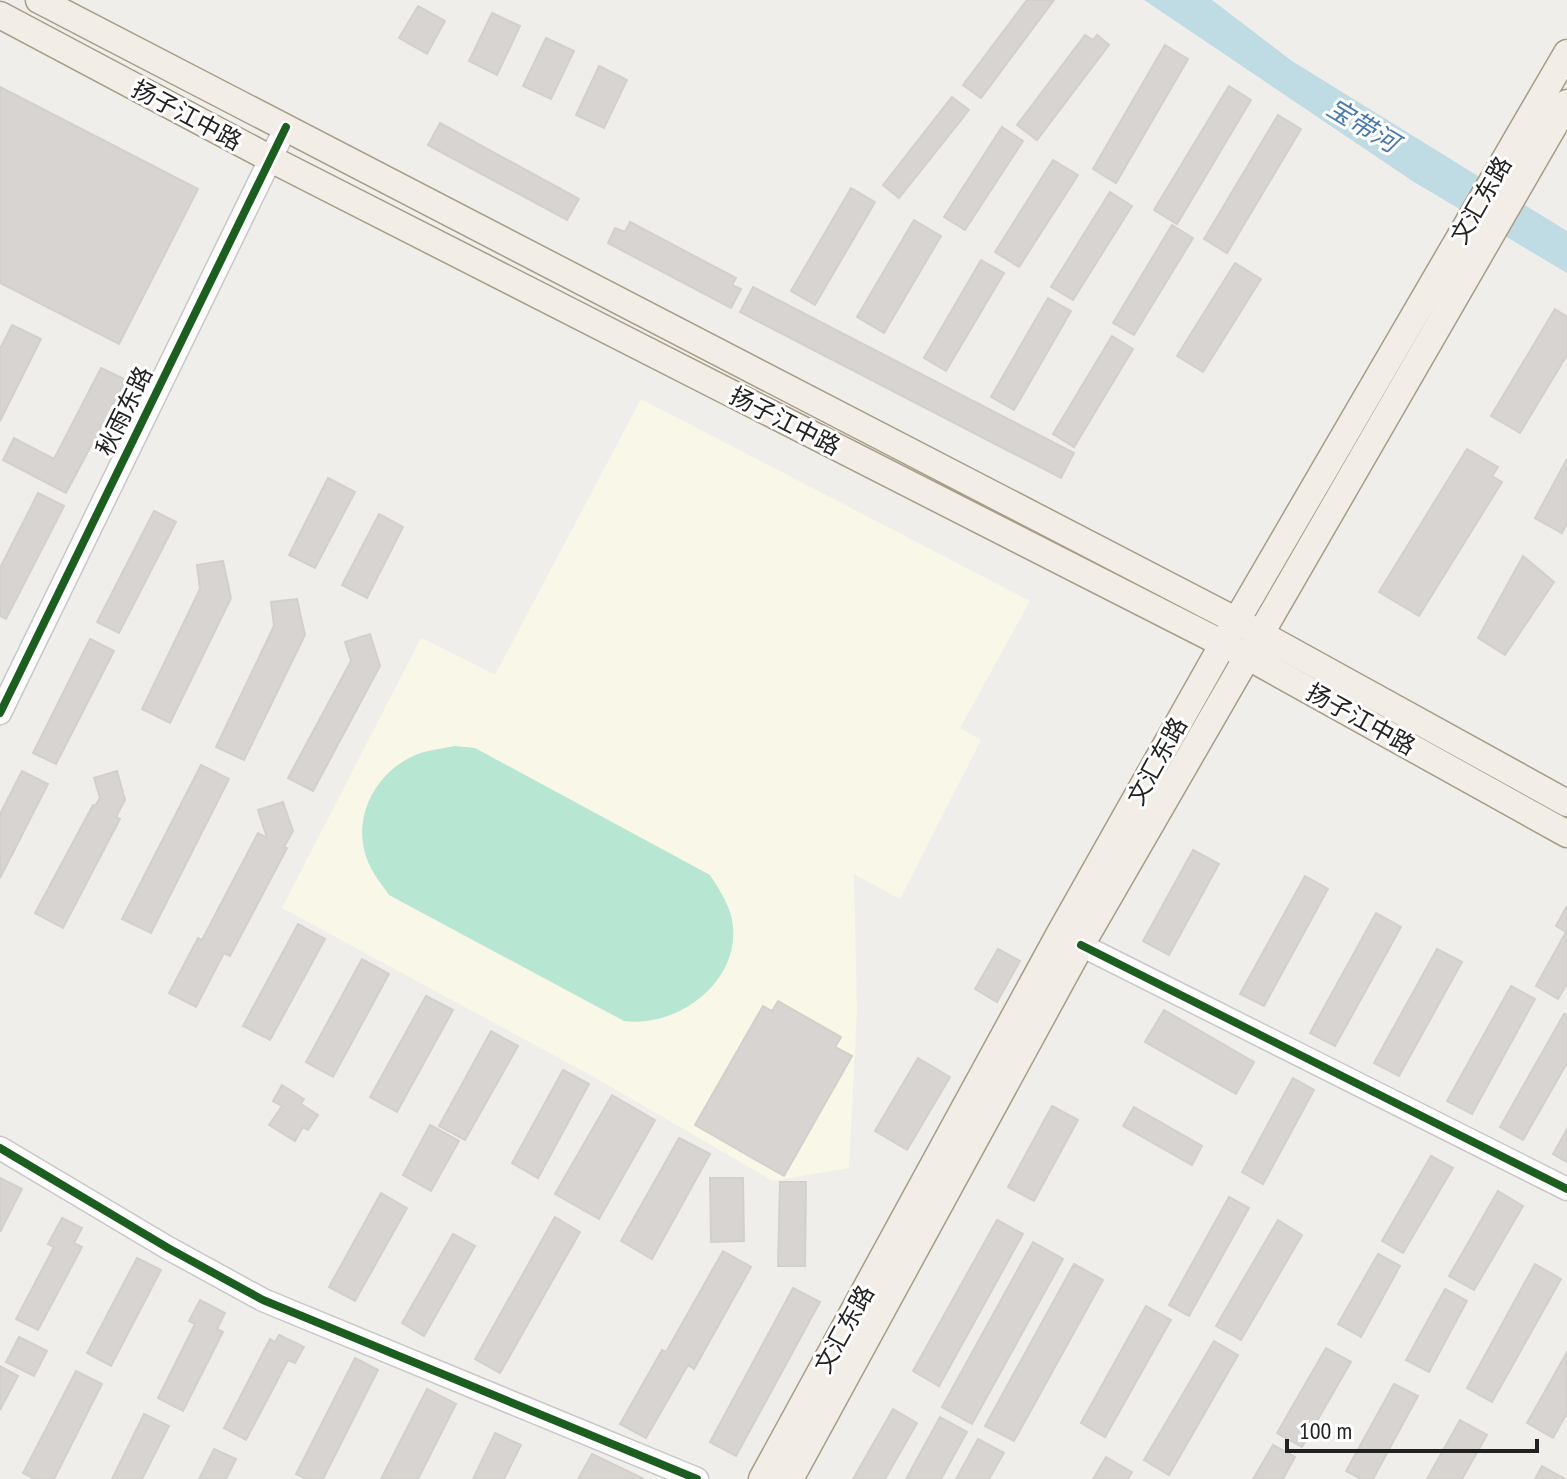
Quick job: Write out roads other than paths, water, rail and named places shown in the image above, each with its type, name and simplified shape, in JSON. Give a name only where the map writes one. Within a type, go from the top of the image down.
[{"type":"main road","name":"扬子江中路","points":[[39,0],[1260,633],[1567,803]]},
{"type":"main road","name":"扬子江中路","points":[[0,15],[269,158],[1235,650],[1567,834]]},
{"type":"main road","name":"文汇东路","points":[[762,1479],[1060,933],[1235,650],[1260,633],[1453,275],[1538,127],[1567,53]]},
{"type":"main road","name":"文汇东路","points":[[1538,127],[1567,103]]},
{"type":"main road","name":"文汇东路","points":[[790,1479],[1081,945],[1235,650],[1237,621],[1453,275]]},
{"type":"street","name":"秋雨东路","points":[[0,713],[286,127]]},
{"type":"street","points":[[1081,945],[1567,1189]]},
{"type":"street","points":[[0,1148],[168,1248],[263,1300],[697,1479]]},
{"type":"water","name":"宝带河","points":[[1144,0],[1212,0],[1292,61],[1567,231],[1567,273],[1414,182]]}]
